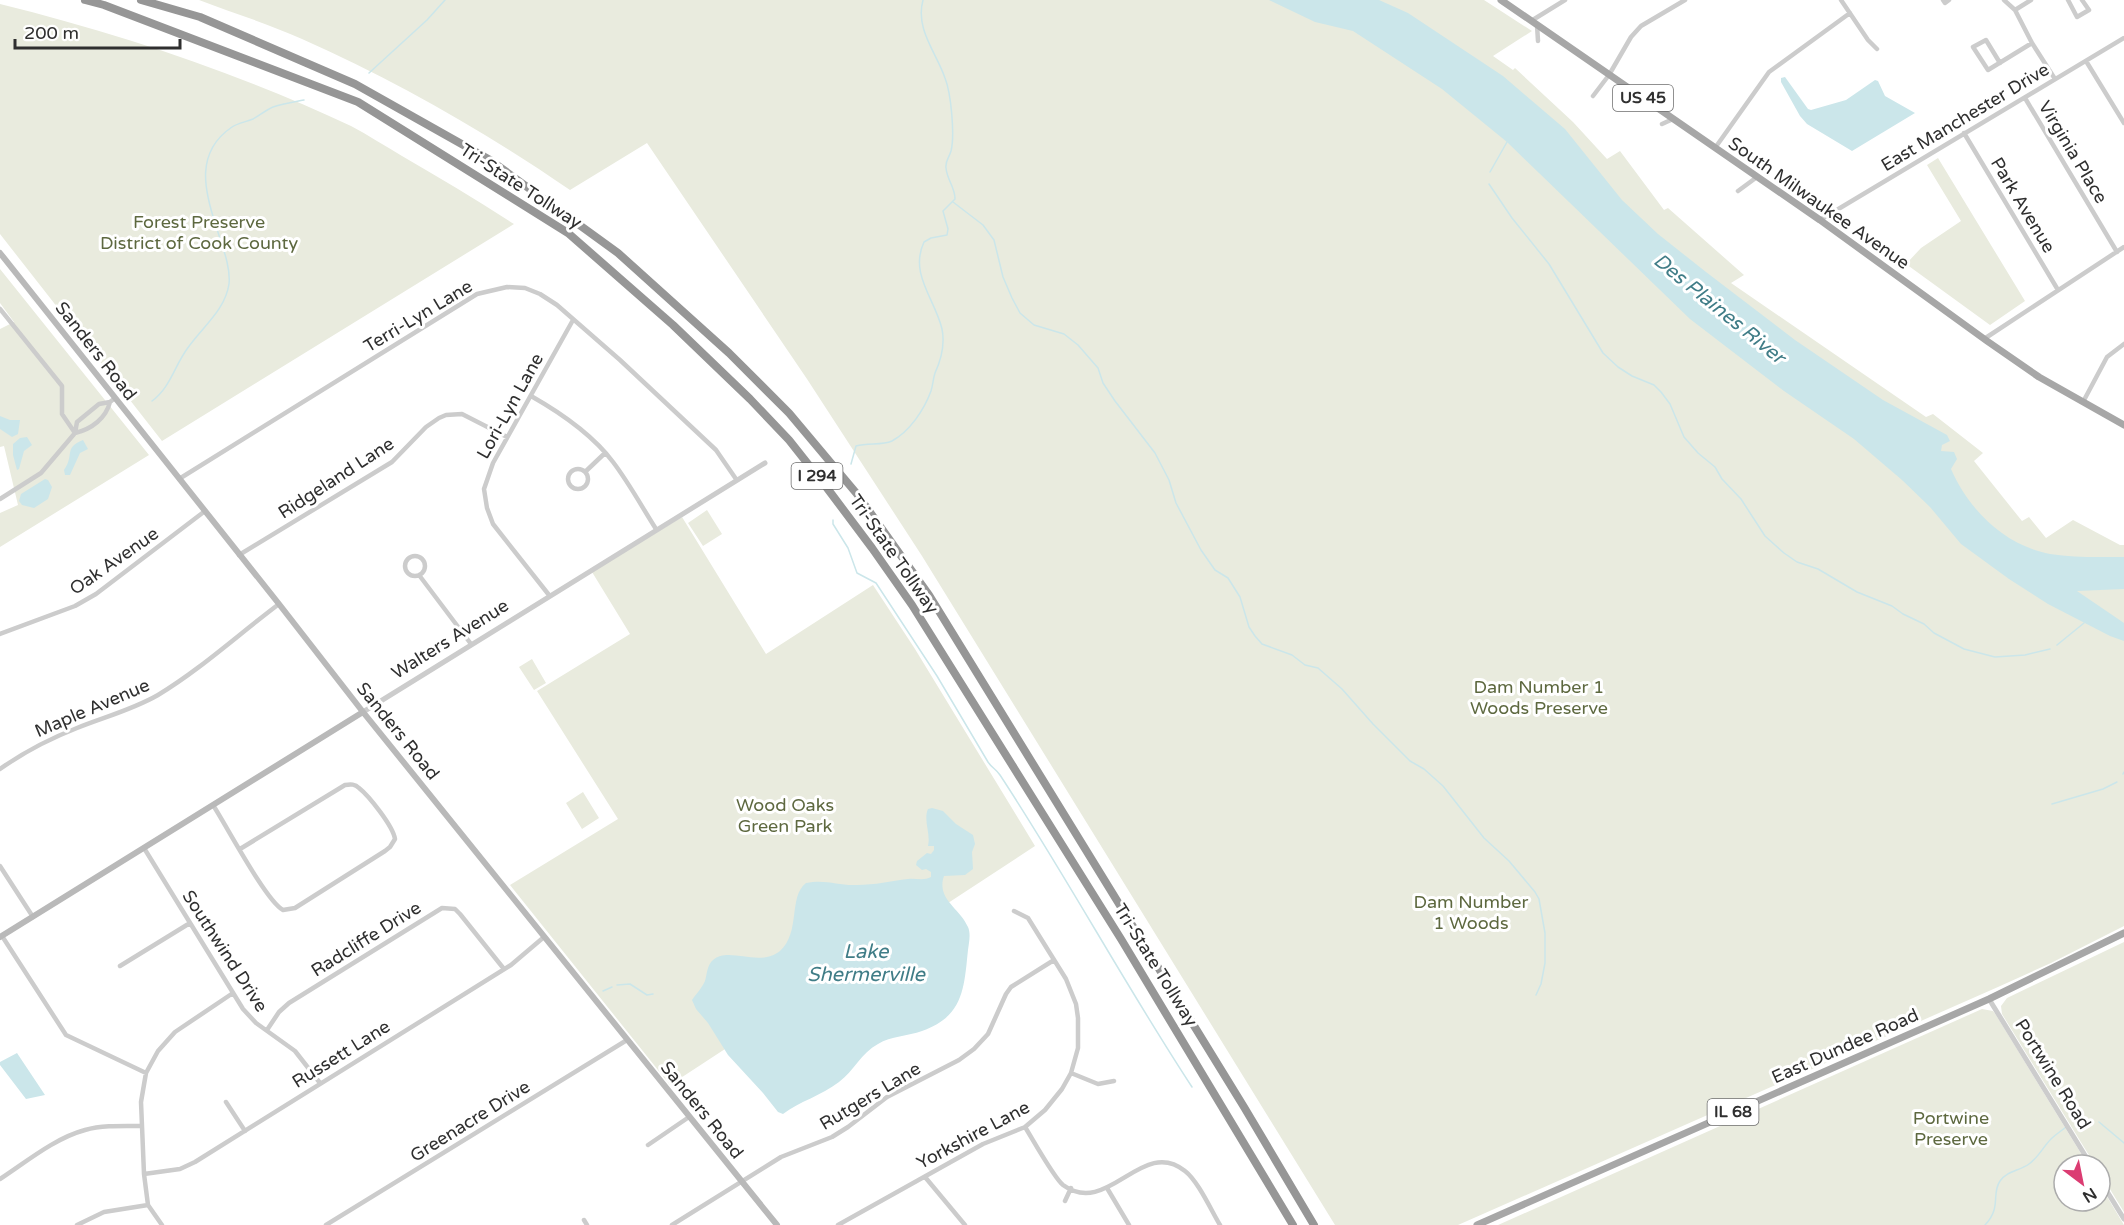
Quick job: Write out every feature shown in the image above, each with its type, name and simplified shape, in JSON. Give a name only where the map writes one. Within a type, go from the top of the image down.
[{"type":"highway","name":"Tri-State Tollway","points":[[85,0],[104,5],[358,102],[568,233],[681,332],[742,391],[789,440],[872,548],[912,605],[1127,949],[1293,1225]]},
{"type":"highway","name":"Tri-State Tollway","points":[[141,0],[200,17],[355,84],[490,160],[618,253],[729,353],[789,413],[857,494],[929,596],[1244,1107],[1314,1225]]},
{"type":"main road","name":"South Milwaukee Avenue","points":[[1502,0],[1820,220],[1984,339],[2082,403],[2124,425]]},
{"type":"main road","name":"Sanders Road","points":[[0,253],[113,400],[205,511],[363,712],[777,1225]]},
{"type":"main road","name":"Walters Avenue","points":[[1,937],[363,712]]},
{"type":"main road","name":"East Dundee Road","points":[[1477,1225],[1989,999],[2124,933]]},
{"type":"street","points":[[1538,41],[1534,23],[1565,0]]},
{"type":"street","points":[[1593,96],[1609,75],[1631,37],[1641,26],[1685,0]]},
{"type":"street","points":[[1841,0],[1868,40],[1877,49]]},
{"type":"street","points":[[1943,0],[1945,3],[1949,0]]},
{"type":"street","points":[[2004,0],[2015,10],[2032,43],[2055,79]]},
{"type":"street","points":[[2015,10],[2031,0]]},
{"type":"street","points":[[2068,0],[2077,17],[2088,10],[2082,0]]},
{"type":"street","points":[[1715,148],[1768,72],[1850,13]]},
{"type":"street","name":"East Manchester Drive","points":[[1820,220],[2124,38]]},
{"type":"street","points":[[2000,63],[1986,40],[1973,47],[1988,70],[2000,63],[2032,43]]},
{"type":"street","points":[[2086,61],[2124,123]]},
{"type":"street","name":"Virginia Place","points":[[2025,98],[2117,252]]},
{"type":"street","points":[[1662,124],[1673,119]]},
{"type":"street","name":"Park Avenue","points":[[1964,133],[2058,290]]},
{"type":"street","points":[[1738,190],[1756,177]]},
{"type":"street","points":[[1984,339],[2124,248]]},
{"type":"street","name":"Terri-Lyn Lane","points":[[179,479],[477,294],[507,287],[525,288],[557,305],[620,360],[716,450],[736,479]]},
{"type":"street","points":[[0,309],[62,386],[62,414],[75,433]]},
{"type":"street","name":"Lori-Lyn Lane","points":[[549,595],[493,524],[487,508],[484,489],[493,463],[573,320]]},
{"type":"street","points":[[2082,403],[2107,357],[2124,344]]},
{"type":"street","points":[[531,396],[567,418],[605,453],[620,471],[656,529]]},
{"type":"street","points":[[75,433],[76,422],[99,404],[113,400]]},
{"type":"street","points":[[0,499],[41,473],[75,433],[86,430],[107,414],[113,400]]},
{"type":"street","name":"Ridgeland Lane","points":[[239,555],[392,462],[426,427],[439,418],[462,414],[507,437]]},
{"type":"street","points":[[585,472],[605,453]]},
{"type":"street","name":"Walters Avenue","points":[[363,712],[765,463]]},
{"type":"street","points":[[579,469],[585,472],[588,481],[585,487],[579,489],[572,487],[568,482],[570,473],[579,469]]},
{"type":"street","name":"Oak Avenue","points":[[0,634],[75,606],[96,594],[205,511]]},
{"type":"street","points":[[412,556],[419,556],[424,561],[425,567],[419,575],[412,575],[405,569],[405,562],[412,556]]},
{"type":"street","points":[[419,575],[471,644]]},
{"type":"street","name":"Maple Avenue","points":[[0,769],[24,752],[78,727],[120,713],[157,696],[279,604]]},
{"type":"street","points":[[213,805],[240,849],[272,901],[283,910],[295,908],[385,851],[395,839],[392,830],[360,788],[352,784],[339,787],[240,849]]},
{"type":"street","name":"Southwind Drive","points":[[144,848],[249,1016],[295,1051],[320,1083]]},
{"type":"street","points":[[0,866],[33,917]]},
{"type":"street","name":"Radcliffe Drive","points":[[267,1030],[283,1007],[442,908],[455,909],[504,969]]},
{"type":"street","name":"Yorkshire Lane","points":[[837,1225],[848,1223],[983,1144],[1025,1127],[1053,1101],[1071,1073],[1078,1048],[1078,1018],[1072,992],[1028,918],[1014,910]]},
{"type":"street","points":[[120,966],[190,923]]},
{"type":"street","points":[[1,937],[66,1035],[146,1073]]},
{"type":"street","name":"Russett Lane","points":[[144,1174],[186,1167],[504,969],[544,937]]},
{"type":"street","name":"Rutgers Lane","points":[[672,1225],[787,1155],[832,1137],[887,1097],[959,1060],[982,1042],[988,1034],[1006,993],[1011,987],[1054,960]]},
{"type":"street","points":[[162,1225],[148,1205],[144,1174],[141,1102],[146,1073],[158,1051],[175,1032],[233,993]]},
{"type":"street","name":"Portwine Road","points":[[1989,999],[2084,1153]]},
{"type":"street","name":"Greenacre Drive","points":[[326,1225],[627,1040]]},
{"type":"street","points":[[1071,1073],[1098,1084],[1114,1081]]},
{"type":"street","points":[[226,1102],[245,1131]]},
{"type":"street","points":[[648,1145],[689,1118]]},
{"type":"street","points":[[0,1179],[54,1145],[84,1130],[99,1127],[141,1126]]},
{"type":"street","points":[[1025,1127],[1061,1184],[1086,1193],[1107,1188],[1146,1164],[1162,1162],[1175,1165],[1187,1172],[1220,1225]]},
{"type":"street","points":[[924,1177],[965,1225]]},
{"type":"street","points":[[1065,1201],[1071,1188]]},
{"type":"street","points":[[1107,1188],[1129,1225]]},
{"type":"street","points":[[2112,1199],[2124,1219]]},
{"type":"street","points":[[77,1225],[104,1212],[148,1205]]},
{"type":"green space","name":"Dam Number 1 Woods Preserve","points":[[199,0],[1484,0],[1532,31],[1493,56],[1513,70],[1515,68],[1573,122],[1607,159],[1620,151],[1664,210],[1668,208],[1744,275],[1731,283],[1926,417],[1933,414],[1983,453],[1974,461],[2022,521],[2029,517],[2046,538],[2073,520],[2124,545],[2124,926],[1998,987],[1458,1225],[1335,1225],[922,556],[807,379],[647,143],[570,190],[473,128],[372,72],[264,23]]},
{"type":"green space","name":"Forest Preserve District of Cook County","points":[[0,4],[90,28],[178,56],[266,89],[364,133],[514,224],[162,441],[0,234]]},
{"type":"green space","points":[[1938,158],[2025,301],[1990,325],[1906,264],[1921,248],[1961,221],[1927,165]]},
{"type":"green space","points":[[0,269],[149,455],[0,547],[0,513],[18,505],[4,446],[0,447],[0,329],[14,322],[0,303]]},
{"type":"green space","points":[[707,510],[722,534],[703,546],[688,523]]},
{"type":"green space","name":"Wood Oaks Green Park","points":[[682,517],[766,654],[873,585],[915,649],[1035,846],[670,1085],[510,885],[618,819],[537,691],[630,634],[592,572]]},
{"type":"green space","points":[[532,659],[546,683],[534,690],[519,667]]},
{"type":"green space","points":[[583,792],[599,818],[582,829],[566,803]]},
{"type":"green space","points":[[2124,942],[2124,1212],[2112,1192],[2112,1153],[2088,1153],[2002,1014],[2001,1006],[2007,998]]},
{"type":"green space","name":"Portwine Preserve","points":[[1982,1009],[1993,1011],[1996,1015],[2081,1153],[2052,1153],[2052,1213],[2112,1213],[2112,1205],[2124,1225],[1498,1225]]},
{"type":"water","name":"Des Plaines River","points":[[1269,0],[1379,0],[1408,13],[1503,76],[1565,129],[1622,200],[1658,234],[1795,340],[1883,400],[1947,435],[1950,441],[1942,445],[1941,451],[1954,452],[1957,459],[1951,469],[1968,498],[1990,524],[2018,543],[2050,554],[2078,557],[2124,557],[2124,589],[2077,591],[2124,623],[2124,641],[2048,604],[1961,544],[1930,507],[1854,439],[1784,391],[1690,319],[1507,142],[1442,89],[1353,31],[1315,22]]},
{"type":"water","points":[[1785,77],[1811,110],[1846,100],[1875,80],[1878,81],[1885,96],[1915,113],[1852,151],[1807,124],[1781,82],[1781,78]]},
{"type":"water","points":[[0,416],[10,420],[20,420],[18,434],[12,437],[0,429]]},
{"type":"water","points":[[27,437],[32,445],[24,451],[17,470],[13,444],[20,438]]},
{"type":"water","points":[[83,440],[88,449],[80,453],[70,475],[65,475],[64,470],[71,449]]},
{"type":"water","points":[[45,479],[52,487],[48,499],[34,508],[22,505],[19,501],[21,494]]},
{"type":"water","name":"Lake Shermerville","points":[[928,809],[943,811],[956,824],[973,835],[975,844],[972,852],[973,869],[965,875],[944,876],[942,884],[946,897],[964,920],[969,932],[963,988],[954,1009],[936,1025],[878,1044],[832,1087],[783,1114],[778,1112],[728,1055],[708,1023],[696,1009],[692,1000],[704,984],[710,964],[720,956],[763,958],[780,951],[793,925],[797,897],[806,883],[864,885],[931,877],[931,872],[926,869],[922,870],[916,865],[917,861],[934,850],[934,846],[928,846],[926,818]]},
{"type":"water","points":[[17,1053],[45,1095],[26,1099],[0,1065],[0,1062]]},
{"type":"waterway","points":[[369,73],[427,20],[445,0]]},
{"type":"waterway","points":[[851,464],[856,446],[892,441],[905,432],[916,419],[931,391],[942,352],[942,329],[921,276],[920,254],[924,242],[947,235],[948,229],[943,211],[955,199],[946,166],[952,144],[951,103],[941,68],[924,31],[921,11],[923,0]]},
{"type":"waterway","points":[[152,401],[168,384],[187,349],[218,311],[227,294],[229,284],[227,262],[206,185],[206,172],[212,148],[220,137],[234,126],[253,119],[273,107],[304,100]]},
{"type":"waterway","points":[[1490,172],[1507,142]]},
{"type":"waterway","points":[[1489,184],[1512,218],[1549,264],[1603,353],[1618,367],[1654,385],[1661,392],[1670,404],[1684,437],[1715,467],[1722,479],[1741,499],[1765,536],[1784,553],[1797,562],[1818,569],[1857,592],[1892,606],[1964,649],[1995,657],[2025,655],[2050,649]]},
{"type":"waterway","points":[[953,202],[983,225],[994,240],[1003,277],[1020,313],[1034,325],[1064,334],[1078,345],[1098,368],[1103,383],[1115,401],[1155,453],[1169,480],[1176,503],[1201,550],[1215,570],[1228,578],[1240,597],[1249,627],[1255,636],[1262,644],[1292,655],[1305,665],[1318,668],[1342,689],[1410,761],[1424,769],[1443,786],[1484,838],[1509,861],[1535,892],[1539,899],[1545,933],[1545,963],[1541,984],[1536,995]]},
{"type":"waterway","points":[[833,520],[833,524],[848,548],[857,573],[876,583],[937,676],[988,762],[1000,775],[1049,852],[1143,1010],[1192,1087]]},
{"type":"waterway","points":[[2057,645],[2084,623]]},
{"type":"waterway","points":[[2052,804],[2103,789],[2117,782]]},
{"type":"waterway","points":[[617,985],[630,984],[647,995],[653,994]]},
{"type":"waterway","points":[[603,991],[612,987]]},
{"type":"waterway","points":[[2099,1122],[2124,1143]]},
{"type":"waterway","points":[[1985,1225],[1995,1207],[1996,1191],[2000,1181],[2006,1175],[2032,1162],[2051,1139],[2066,1127]]},
{"type":"park label","name":"Dam Number 1 Woods","points":[[1471,912]]}]
